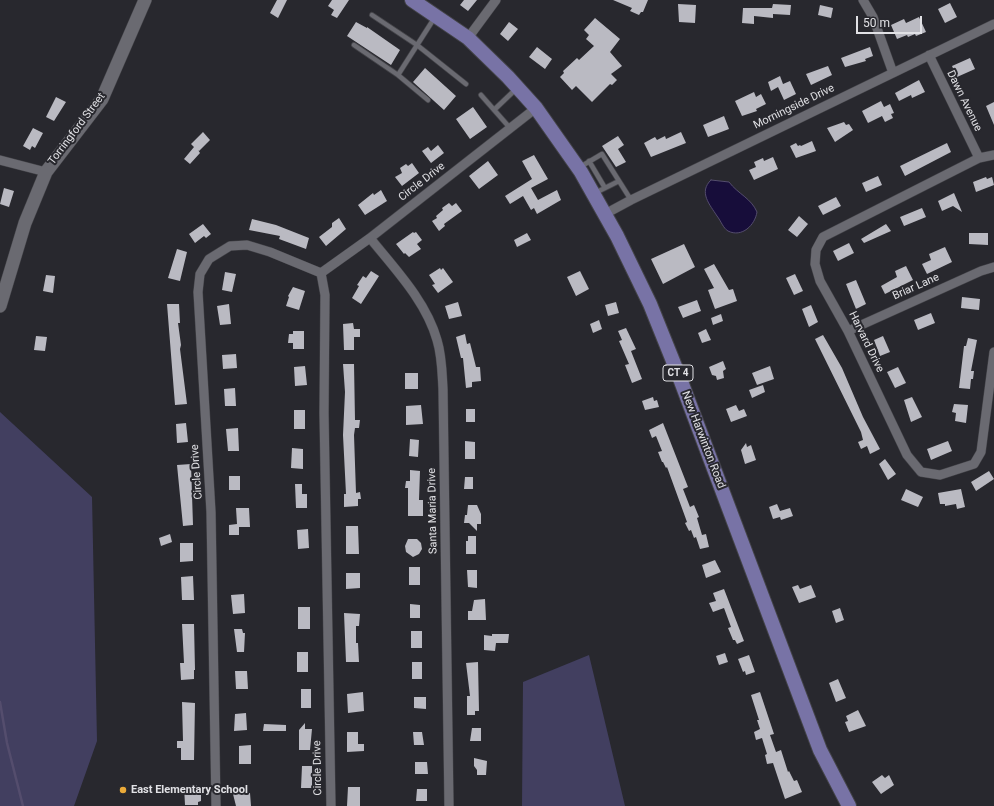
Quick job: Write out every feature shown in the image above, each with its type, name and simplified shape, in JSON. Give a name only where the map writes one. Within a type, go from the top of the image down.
[{"type":"main road","name":"Torringford Street","points":[[0,306],[26,223],[46,172],[102,99],[145,0]]},
{"type":"main road","name":"New Harwinton Road","points":[[412,0],[468,38],[518,87],[584,165],[599,191],[605,214],[650,304],[820,750],[849,806]]},
{"type":"street","points":[[468,38],[496,0]]},
{"type":"street","points":[[863,0],[873,17],[892,73]]},
{"type":"street","name":"Morningside Drive","points":[[605,214],[994,24]]},
{"type":"street","name":"Dawn Avenue","points":[[929,55],[979,158]]},
{"type":"street","name":"Circle Drive","points":[[321,273],[370,238],[536,108]]},
{"type":"street","name":"Harvard Drive","points":[[994,155],[979,158],[823,237],[816,250],[815,264],[820,281],[848,331],[907,455],[921,472],[940,475],[974,464],[981,452],[994,352]]},
{"type":"street","points":[[0,160],[46,172]]},
{"type":"street","name":"Santa Maria Drive","points":[[370,238],[414,293],[437,339],[441,359],[443,389],[449,806]]},
{"type":"street","name":"Circle Drive","points":[[216,806],[211,512],[198,292],[200,274],[210,259],[230,246],[247,245],[270,252],[321,273]]},
{"type":"street","name":"Briar Lane","points":[[848,331],[981,271],[994,267]]},
{"type":"street","name":"Circle Drive","points":[[321,273],[325,295],[324,413],[331,806]]},
{"type":"lane","points":[[372,15],[417,45],[466,84]]},
{"type":"lane","points":[[398,75],[435,16]]},
{"type":"lane","points":[[354,46],[398,75],[428,100]]},
{"type":"lane","points":[[494,110],[518,87]]},
{"type":"lane","points":[[482,95],[510,128]]},
{"type":"lane","points":[[584,165],[602,154],[631,200]]},
{"type":"lane","points":[[599,191],[619,181]]},
{"type":"shaded area","points":[[711,180],[729,182],[751,203],[757,212],[751,226],[738,233],[733,233],[726,230],[706,198],[705,189]]},
{"type":"shaded area","points":[[0,412],[92,497],[97,741],[74,806],[0,806]]},
{"type":"shaded area","points":[[589,655],[625,806],[522,806],[523,682]]},
{"type":"building","points":[[277,0],[287,0],[278,18],[270,13]]},
{"type":"building","points":[[332,0],[349,0],[337,18],[331,15],[334,10],[328,6]]},
{"type":"building","points":[[464,0],[477,0],[468,11],[460,5]]},
{"type":"building","points":[[613,0],[648,0],[643,12],[639,15],[630,11],[632,8]]},
{"type":"building","points":[[950,3],[957,17],[945,23],[938,9]]},
{"type":"building","points":[[678,4],[696,5],[695,23],[679,22]]},
{"type":"building","points":[[773,4],[791,5],[790,15],[773,14],[773,18],[754,16],[754,24],[742,23],[743,8],[772,8]]},
{"type":"building","points":[[820,5],[833,8],[831,18],[818,15]]},
{"type":"building","points":[[919,17],[926,32],[916,36],[915,34],[908,37],[907,35],[897,39],[891,25],[904,19],[906,23]]},
{"type":"building","points":[[595,18],[620,39],[610,52],[622,66],[611,74],[617,80],[612,85],[610,84],[592,102],[576,86],[572,90],[560,77],[564,73],[563,71],[577,58],[579,60],[594,46],[586,39],[589,35],[584,30]]},
{"type":"building","points":[[356,22],[367,27],[400,50],[391,65],[347,36]]},
{"type":"building","points":[[509,22],[518,29],[508,41],[500,34]]},
{"type":"building","points":[[537,47],[552,59],[545,69],[529,57]]},
{"type":"building","points":[[870,47],[873,56],[865,59],[866,61],[845,67],[841,58]]},
{"type":"building","points":[[970,58],[975,69],[957,77],[952,66]]},
{"type":"building","points":[[828,66],[832,75],[811,85],[806,74]]},
{"type":"building","points":[[425,68],[456,96],[444,110],[413,82]]},
{"type":"building","points":[[780,76],[783,84],[790,81],[796,94],[784,100],[778,87],[771,91],[768,82]]},
{"type":"building","points":[[919,80],[925,92],[912,98],[911,95],[899,101],[895,93]]},
{"type":"building","points":[[754,92],[756,97],[761,94],[766,104],[756,109],[757,111],[742,116],[735,101]]},
{"type":"building","points":[[56,97],[66,102],[54,121],[46,117]]},
{"type":"building","points":[[881,101],[884,107],[890,104],[894,113],[891,114],[893,118],[885,122],[882,116],[868,123],[862,111]]},
{"type":"building","points":[[994,102],[994,125],[986,106]]},
{"type":"building","points":[[473,107],[487,127],[470,139],[456,119]]},
{"type":"building","points":[[724,116],[729,129],[708,137],[703,125]]},
{"type":"building","points":[[844,122],[846,125],[849,124],[853,130],[835,142],[827,128]]},
{"type":"building","points":[[33,128],[43,133],[35,148],[32,146],[30,150],[23,146]]},
{"type":"building","points":[[203,132],[210,140],[199,151],[198,150],[200,153],[190,164],[184,159],[194,147],[191,144]]},
{"type":"building","points":[[681,132],[686,143],[651,157],[644,143],[655,137],[657,140],[665,136],[666,139]]},
{"type":"building","points":[[618,136],[624,145],[618,149],[626,162],[616,167],[602,146]]},
{"type":"building","points":[[812,141],[816,151],[796,158],[790,146],[796,143],[798,146],[801,146]]},
{"type":"building","points":[[947,143],[951,152],[905,176],[900,166]]},
{"type":"building","points":[[438,145],[444,153],[431,163],[422,151],[428,147],[431,151]]},
{"type":"building","points":[[534,155],[548,179],[531,188],[538,200],[557,190],[561,200],[537,214],[534,208],[531,210],[523,196],[510,204],[505,196],[532,179],[522,161]]},
{"type":"building","points":[[773,157],[778,169],[754,180],[749,170],[756,167],[754,162],[763,158],[764,161]]},
{"type":"building","points":[[488,161],[498,175],[479,189],[469,176]]},
{"type":"building","points":[[412,163],[419,173],[402,186],[395,177],[402,173],[400,168],[406,164],[408,166]]},
{"type":"building","points":[[878,176],[882,185],[866,192],[862,183]]},
{"type":"building","points":[[986,177],[987,179],[992,177],[994,185],[976,192],[973,182]]},
{"type":"building","points":[[4,188],[14,191],[9,207],[0,204]]},
{"type":"building","points":[[381,190],[387,201],[365,215],[358,205],[373,193],[374,195]]},
{"type":"building","points":[[954,193],[962,212],[953,206],[942,211],[938,201]]},
{"type":"building","points":[[836,197],[841,206],[823,215],[818,206]]},
{"type":"building","points":[[449,203],[452,206],[456,203],[462,211],[444,224],[445,226],[439,231],[432,221],[437,218],[436,216],[443,210],[442,208]]},
{"type":"building","points":[[922,208],[926,217],[904,226],[900,217]]},
{"type":"building","points":[[799,216],[808,224],[797,237],[788,230]]},
{"type":"building","points":[[339,218],[346,229],[326,246],[319,237],[332,227],[332,223]]},
{"type":"building","points":[[252,219],[276,225],[309,238],[306,249],[279,239],[280,236],[249,230]]},
{"type":"building","points":[[203,224],[211,234],[206,238],[204,236],[195,243],[189,234]]},
{"type":"building","points":[[886,224],[891,231],[864,243],[861,239]]},
{"type":"building","points":[[413,232],[416,232],[422,240],[417,244],[421,249],[409,257],[405,253],[404,254],[396,244]]},
{"type":"building","points":[[527,233],[531,240],[517,247],[514,240]]},
{"type":"building","points":[[969,233],[988,233],[988,245],[969,244]]},
{"type":"building","points":[[849,243],[854,253],[838,261],[833,251]]},
{"type":"building","points":[[684,244],[695,267],[663,284],[651,259]]},
{"type":"building","points":[[945,247],[952,262],[927,274],[922,264],[931,260],[929,254]]},
{"type":"building","points":[[177,249],[187,252],[180,281],[168,278]]},
{"type":"building","points":[[714,264],[729,290],[733,289],[737,301],[715,309],[708,290],[714,288],[704,269]]},
{"type":"building","points":[[906,266],[913,280],[885,294],[881,286],[897,277],[895,271]]},
{"type":"building","points":[[440,268],[441,270],[443,268],[453,282],[438,293],[432,285],[435,284],[429,275]]},
{"type":"building","points":[[371,271],[379,276],[361,304],[352,298],[359,286],[357,285],[363,276],[366,278]]},
{"type":"building","points":[[580,271],[589,289],[576,296],[567,277]]},
{"type":"building","points":[[225,272],[236,274],[232,292],[222,290]]},
{"type":"building","points":[[795,274],[803,291],[794,295],[786,278]]},
{"type":"building","points":[[46,275],[55,276],[53,293],[43,291]]},
{"type":"building","points":[[856,280],[866,304],[856,309],[846,284]]},
{"type":"building","points":[[293,287],[305,291],[299,310],[286,306],[288,296]]},
{"type":"building","points":[[962,297],[980,299],[979,310],[961,308]]},
{"type":"building","points":[[697,300],[701,311],[683,318],[678,307]]},
{"type":"building","points":[[458,302],[462,316],[449,319],[445,306]]},
{"type":"building","points":[[616,302],[619,313],[608,316],[605,305]]},
{"type":"building","points":[[167,304],[179,304],[180,323],[178,323],[181,345],[180,349],[187,404],[175,405]]},
{"type":"building","points":[[229,304],[231,324],[220,325],[217,306]]},
{"type":"building","points":[[811,305],[818,322],[809,327],[802,309]]},
{"type":"building","points":[[931,313],[935,323],[918,330],[914,320]]},
{"type":"building","points":[[721,314],[723,321],[713,325],[711,318]]},
{"type":"building","points":[[599,320],[602,329],[593,333],[590,324]]},
{"type":"building","points":[[353,323],[354,329],[360,329],[360,337],[354,337],[354,350],[344,350],[343,324]]},
{"type":"building","points":[[626,328],[636,349],[631,351],[642,379],[632,383],[625,365],[629,364],[619,341],[622,340],[618,331]]},
{"type":"building","points":[[706,329],[711,340],[702,343],[698,333]]},
{"type":"building","points":[[293,331],[304,331],[304,349],[293,349],[293,343],[288,343],[289,334],[293,334]]},
{"type":"building","points":[[465,334],[467,344],[470,343],[476,367],[480,367],[481,381],[472,382],[472,387],[466,388],[463,358],[461,358],[456,337]]},
{"type":"building","points":[[823,335],[842,368],[863,417],[880,449],[870,454],[867,446],[861,449],[858,442],[863,440],[861,432],[815,339]]},
{"type":"building","points":[[36,336],[47,337],[45,351],[34,350]]},
{"type":"building","points":[[883,336],[890,352],[880,356],[874,340]]},
{"type":"building","points":[[968,338],[977,340],[971,371],[974,371],[973,379],[971,379],[970,389],[959,388],[964,346],[966,346]]},
{"type":"building","points":[[236,354],[237,368],[223,369],[222,355]]},
{"type":"building","points":[[723,361],[726,369],[723,371],[724,378],[717,380],[716,376],[712,375],[709,367]]},
{"type":"building","points":[[343,364],[354,364],[355,420],[360,420],[359,428],[355,428],[354,435],[356,493],[360,492],[361,499],[358,499],[358,506],[344,507],[344,494],[346,494],[343,435],[345,392]]},
{"type":"building","points":[[305,366],[307,385],[295,386],[294,367]]},
{"type":"building","points":[[770,366],[774,379],[757,385],[752,373]]},
{"type":"building","points":[[898,367],[906,383],[895,388],[887,372]]},
{"type":"building","points":[[405,373],[418,373],[418,389],[405,389]]},
{"type":"building","points":[[763,385],[765,392],[752,398],[749,390]]},
{"type":"building","points":[[235,388],[236,406],[225,406],[224,389]]},
{"type":"building","points":[[653,397],[654,401],[657,400],[659,407],[645,410],[642,401]]},
{"type":"building","points":[[912,397],[922,417],[911,422],[904,400]]},
{"type":"building","points":[[954,404],[968,405],[966,423],[955,421],[956,413],[952,412]]},
{"type":"building","points":[[421,405],[423,424],[406,425],[406,406]]},
{"type":"building","points":[[736,405],[739,411],[744,409],[747,416],[731,422],[726,409]]},
{"type":"building","points":[[466,409],[475,409],[475,422],[466,422]]},
{"type":"building","points":[[294,410],[305,410],[305,429],[294,429]]},
{"type":"building","points":[[186,423],[188,442],[177,443],[176,424]]},
{"type":"building","points":[[663,423],[688,487],[683,489],[690,507],[694,505],[699,517],[697,518],[702,535],[706,534],[709,547],[700,549],[696,537],[694,538],[691,530],[689,531],[667,467],[666,468],[662,462],[658,452],[662,451],[656,436],[652,438],[649,430]]},
{"type":"building","points":[[238,428],[239,451],[228,451],[226,429]]},
{"type":"building","points":[[410,439],[419,440],[418,457],[409,456]]},
{"type":"building","points":[[465,441],[475,442],[475,459],[465,459]]},
{"type":"building","points":[[948,441],[952,451],[931,460],[927,449]]},
{"type":"building","points":[[746,443],[747,447],[751,445],[756,460],[745,464],[741,450]]},
{"type":"building","points":[[292,448],[303,449],[303,469],[291,468]]},
{"type":"building","points":[[885,459],[896,474],[888,480],[879,464]]},
{"type":"building","points":[[191,464],[193,525],[183,526],[177,465]]},
{"type":"building","points":[[410,470],[420,471],[419,500],[423,500],[423,516],[408,516],[408,488],[405,488],[406,481],[410,481]]},
{"type":"building","points":[[989,471],[994,479],[976,491],[971,482]]},
{"type":"building","points":[[229,476],[240,476],[240,490],[229,490]]},
{"type":"building","points":[[465,477],[473,477],[473,489],[464,489]]},
{"type":"building","points":[[295,484],[302,484],[302,494],[307,494],[307,508],[296,508]]},
{"type":"building","points":[[906,489],[923,497],[918,507],[901,500]]},
{"type":"building","points":[[961,489],[965,507],[957,509],[956,504],[945,506],[945,504],[940,504],[938,493]]},
{"type":"building","points":[[777,504],[780,511],[790,508],[793,516],[781,520],[780,517],[773,519],[769,507]]},
{"type":"building","points":[[468,505],[477,505],[481,514],[481,524],[477,524],[477,531],[469,523],[464,523]]},
{"type":"building","points":[[236,508],[249,508],[250,527],[239,527],[239,535],[229,535],[229,525],[237,524]]},
{"type":"building","points":[[346,526],[358,526],[359,554],[346,554]]},
{"type":"building","points":[[308,529],[309,548],[298,549],[297,530]]},
{"type":"building","points":[[170,534],[172,542],[161,546],[159,538]]},
{"type":"building","points":[[468,536],[476,536],[476,554],[466,554],[466,541],[468,541]]},
{"type":"building","points":[[408,539],[417,539],[421,543],[422,549],[419,554],[413,557],[406,552],[405,546]]},
{"type":"building","points":[[180,543],[193,543],[193,561],[180,562]]},
{"type":"building","points":[[715,560],[721,572],[706,578],[702,565]]},
{"type":"building","points":[[409,567],[420,567],[420,585],[409,585]]},
{"type":"building","points":[[467,570],[477,570],[477,588],[468,587]]},
{"type":"building","points":[[346,573],[360,573],[360,588],[346,589]]},
{"type":"building","points":[[193,576],[194,600],[182,600],[181,577]]},
{"type":"building","points":[[798,585],[800,589],[811,585],[816,597],[799,603],[792,587]]},
{"type":"building","points":[[724,589],[744,641],[737,644],[735,640],[733,640],[728,628],[731,627],[724,608],[713,612],[709,603],[716,601],[713,593]]},
{"type":"building","points":[[244,594],[245,613],[233,614],[231,595]]},
{"type":"building","points":[[485,599],[486,620],[468,620],[468,611],[472,611],[474,600]]},
{"type":"building","points":[[410,604],[420,605],[420,618],[410,618]]},
{"type":"building","points":[[298,607],[310,607],[310,629],[298,629]]},
{"type":"building","points":[[840,608],[844,620],[836,623],[832,611]]},
{"type":"building","points":[[344,613],[360,614],[359,626],[356,626],[356,643],[358,643],[359,662],[346,662]]},
{"type":"building","points":[[182,624],[194,624],[194,679],[181,680],[180,663],[184,663]]},
{"type":"building","points":[[234,629],[242,629],[243,633],[245,633],[244,652],[237,652]]},
{"type":"building","points":[[411,631],[422,631],[422,648],[411,648]]},
{"type":"building","points":[[492,634],[509,634],[508,643],[496,643],[495,651],[484,650],[484,635],[492,636]]},
{"type":"building","points":[[297,652],[308,652],[308,672],[297,672]]},
{"type":"building","points":[[725,653],[728,662],[719,665],[716,656]]},
{"type":"building","points":[[749,655],[755,672],[746,675],[745,671],[743,672],[738,659]]},
{"type":"building","points":[[412,662],[422,662],[422,679],[412,679]]},
{"type":"building","points":[[478,662],[479,711],[475,711],[475,715],[467,715],[467,696],[470,696],[466,663]]},
{"type":"building","points":[[235,671],[247,671],[248,689],[236,689]]},
{"type":"building","points":[[838,679],[846,698],[836,702],[829,683]]},
{"type":"building","points":[[301,689],[311,689],[311,708],[301,708]]},
{"type":"building","points":[[363,692],[364,711],[348,713],[347,694]]},
{"type":"building","points":[[760,692],[774,734],[770,735],[776,752],[781,750],[788,772],[789,771],[794,781],[797,780],[802,792],[785,799],[773,763],[767,764],[765,755],[767,754],[762,738],[756,740],[754,732],[760,729],[757,720],[759,720],[751,695]]},
{"type":"building","points":[[414,697],[426,697],[426,709],[414,708]]},
{"type":"building","points":[[182,702],[195,703],[194,760],[181,760],[181,748],[177,748],[177,741],[183,741]]},
{"type":"building","points":[[858,710],[866,726],[849,732],[845,722],[848,721],[846,716]]},
{"type":"building","points":[[246,713],[247,730],[234,731],[235,714]]},
{"type":"building","points":[[305,723],[305,729],[312,729],[310,750],[299,750],[299,730]]},
{"type":"building","points":[[264,724],[286,725],[286,731],[263,731]]},
{"type":"building","points":[[472,728],[481,728],[481,741],[470,741]]},
{"type":"building","points":[[347,732],[358,732],[358,744],[364,744],[364,751],[347,752]]},
{"type":"building","points":[[413,732],[422,732],[424,745],[414,745]]},
{"type":"building","points":[[251,745],[251,764],[239,764],[239,746]]},
{"type":"building","points":[[474,758],[487,761],[486,775],[477,775],[477,770],[474,766]]},
{"type":"building","points":[[415,762],[427,762],[428,774],[415,774]]},
{"type":"building","points":[[302,766],[312,766],[312,788],[301,788]]},
{"type":"building","points":[[882,775],[885,778],[889,775],[894,785],[881,794],[872,782]]},
{"type":"building","points":[[197,785],[198,795],[201,795],[201,801],[198,802],[198,805],[185,805],[184,786]]},
{"type":"building","points":[[348,787],[360,787],[360,806],[347,806]]},
{"type":"building","points":[[417,789],[427,789],[427,801],[416,801]]},
{"type":"building","points":[[250,793],[251,806],[236,806],[233,794]]},
{"type":"waterway","points":[[0,702],[7,743],[23,806]]},
{"type":"place","name":"East Elementary School","points":[[123,790]]}]
